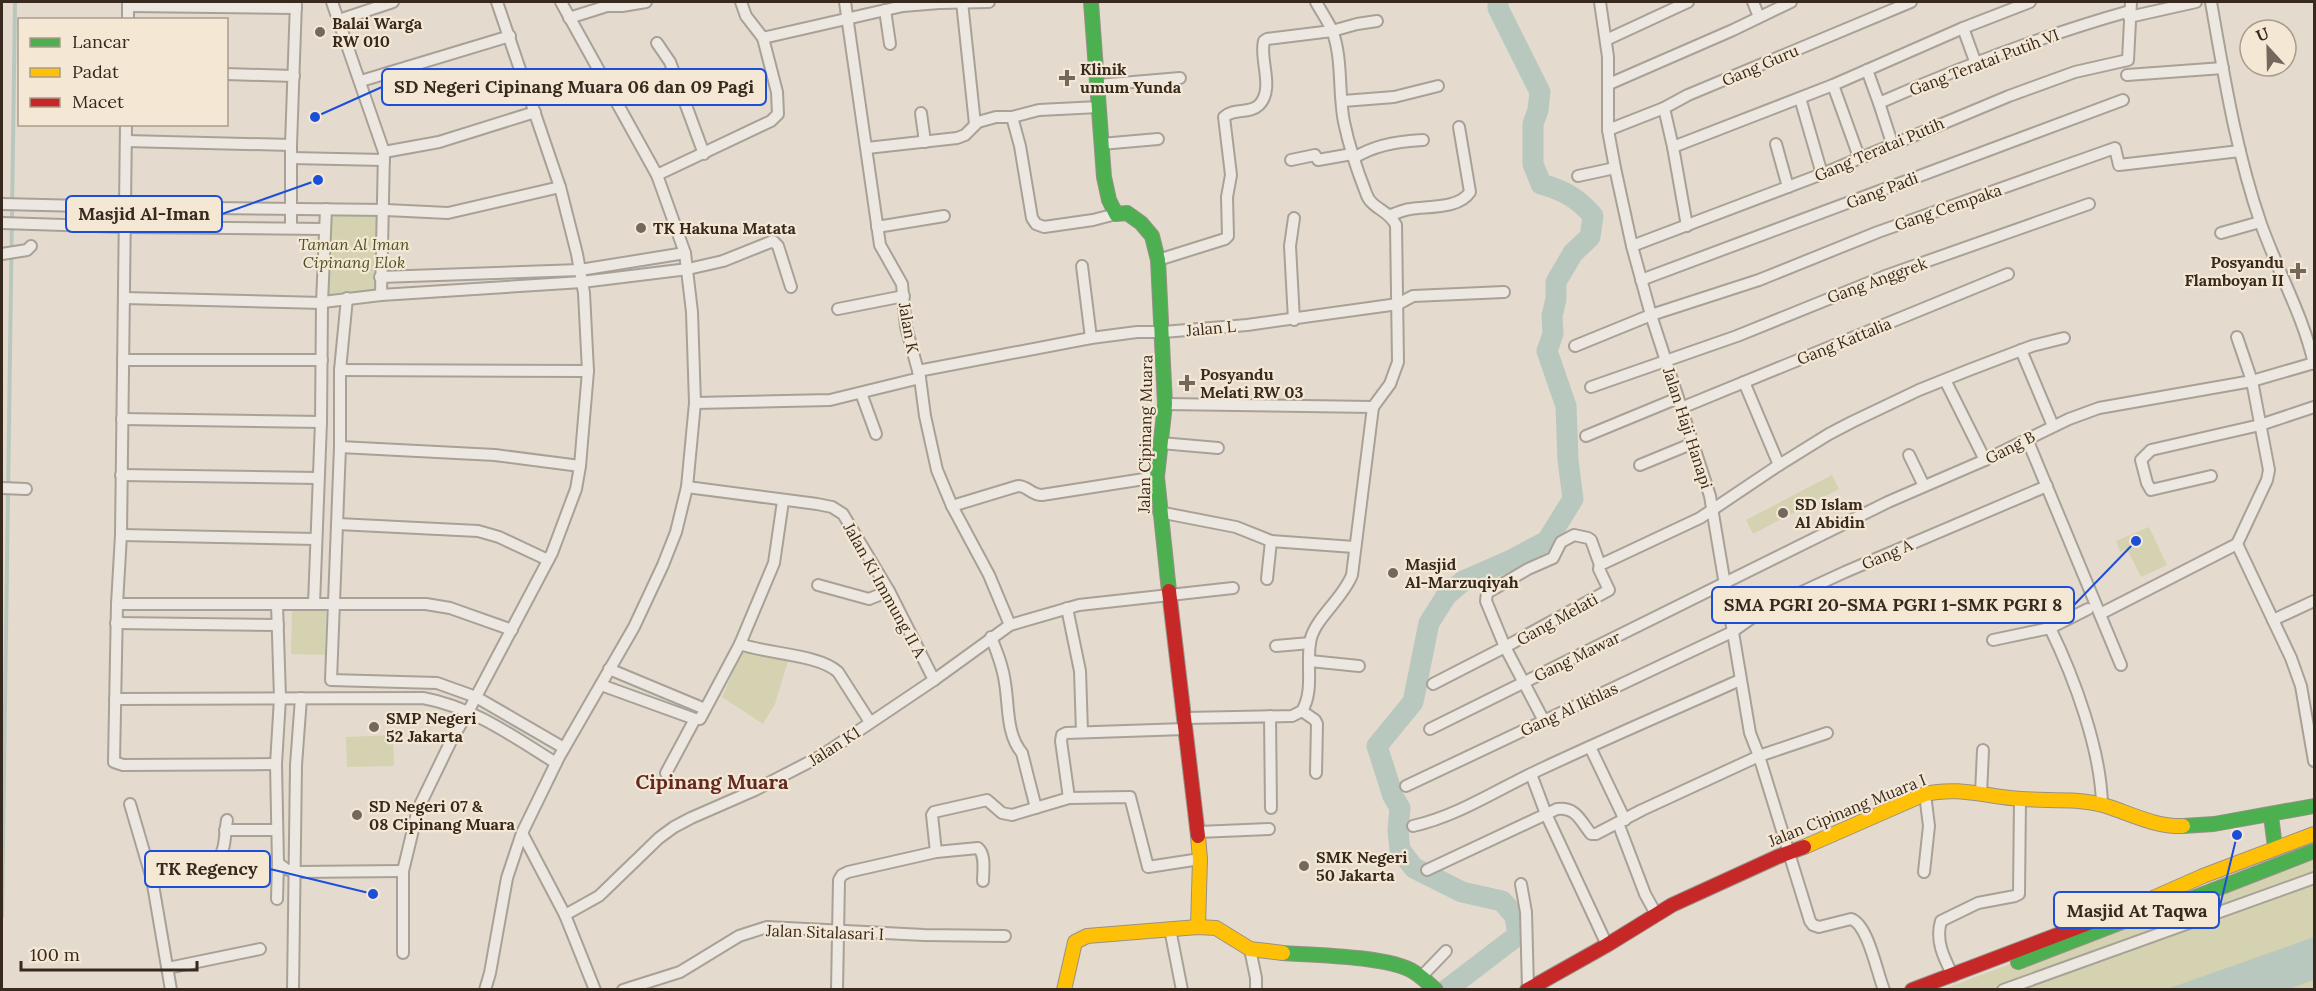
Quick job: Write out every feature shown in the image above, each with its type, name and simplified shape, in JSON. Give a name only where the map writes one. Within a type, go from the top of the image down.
[{"type":"street","points":[[332,2],[361,81],[384,156],[381,294]]},
{"type":"street","points":[[339,20],[393,2]]},
{"type":"street","points":[[403,953],[403,871],[418,809],[548,560],[576,489],[580,466],[588,371],[586,307],[580,270],[560,187],[497,2]]},
{"type":"street","points":[[485,990],[507,878],[522,833],[564,748],[634,627],[676,532],[687,487],[695,403],[695,363],[685,253],[657,175],[561,2]]},
{"type":"street","points":[[569,18],[607,6],[646,2]]},
{"type":"street","points":[[657,175],[771,121],[778,114],[777,92],[763,38],[746,16],[741,2]]},
{"type":"street","name":"Jalan K","points":[[845,2],[881,249],[899,278],[904,296],[906,327],[919,374],[925,416],[937,470],[952,506],[989,575],[1010,625]]},
{"type":"street","points":[[962,2],[975,124]]},
{"type":"street","points":[[763,38],[805,27],[847,21],[903,4],[989,2]]},
{"type":"street","points":[[1012,117],[1020,146],[1032,218],[1036,224],[1044,227],[1093,220],[1116,214],[1109,200],[1104,177],[1091,2]]},
{"type":"street","points":[[1069,798],[1061,741],[1062,735],[1066,733],[1292,716],[1302,711],[1308,698],[1312,634],[1347,587],[1352,575],[1373,407],[1390,384],[1398,362],[1398,233],[1391,215],[1372,204],[1366,196],[1344,121],[1337,53],[1332,32],[1316,2]]},
{"type":"street","name":"Jalan Haji Hanapi","points":[[1600,2],[1606,40],[1609,84],[1608,130],[1615,168],[1632,246],[1651,315],[1691,444],[1710,496],[1750,733],[1813,925],[1819,927],[1851,919],[1857,921],[1863,930],[1884,990]]},
{"type":"street","points":[[1606,40],[1688,2]]},
{"type":"street","points":[[1753,2],[1759,17]]},
{"type":"street","points":[[1609,84],[1791,2]]},
{"type":"street","name":"Gang Guru","points":[[1608,130],[1911,2]]},
{"type":"street","points":[[1673,147],[1833,85],[1963,28],[2030,2]]},
{"type":"street","name":"Gang Teratai Putih VI","points":[[1879,103],[1975,62],[2084,24],[2130,10],[2196,2]]},
{"type":"street","points":[[2211,2],[2228,102],[2260,222],[2306,332],[2314,364]]},
{"type":"street","points":[[128,4],[296,5],[291,145],[291,228]]},
{"type":"street","points":[[885,10],[890,44]]},
{"type":"street","name":"Gang Teratai Putih","points":[[1632,246],[1822,174],[1892,143],[2075,72],[2128,60],[2130,10]]},
{"type":"street","points":[[1158,260],[1225,239],[1228,236],[1227,197],[1231,175],[1226,115],[1252,110],[1263,99],[1266,84],[1264,41],[1332,32],[1357,24],[1377,21]]},
{"type":"street","points":[[1963,28],[1975,62]]},
{"type":"street","points":[[361,81],[510,36]]},
{"type":"street","points":[[657,43],[670,62],[704,154]]},
{"type":"street","points":[[2127,75],[2223,68]]},
{"type":"street","points":[[1867,70],[1892,143]]},
{"type":"street","points":[[228,74],[294,76]]},
{"type":"street","points":[[1098,85],[1180,78]]},
{"type":"street","points":[[1833,85],[1858,157]]},
{"type":"street","points":[[1343,101],[1394,97],[1438,86]]},
{"type":"street","points":[[1800,98],[1822,174]]},
{"type":"street","name":"Gang Padi","points":[[1641,280],[2123,100]]},
{"type":"street","points":[[867,148],[957,138],[965,135],[978,122],[996,117],[1012,117],[1039,110],[1099,107]]},
{"type":"street","points":[[1664,108],[1687,226]]},
{"type":"street","points":[[291,158],[384,156],[439,142],[535,112]]},
{"type":"street","points":[[921,113],[925,142]]},
{"type":"street","points":[[126,126],[121,535],[116,623],[114,761],[116,764],[276,764]]},
{"type":"street","points":[[1391,215],[1408,209],[1457,202],[1467,196],[1470,192],[1459,127]]},
{"type":"street","points":[[1101,144],[1158,138]]},
{"type":"street","points":[[1291,160],[1315,155],[1318,160],[1353,156],[1367,150],[1422,140]]},
{"type":"street","points":[[126,141],[291,145]]},
{"type":"street","points":[[1776,144],[1788,187]]},
{"type":"street","name":"Gang Cempaka","points":[[1651,315],[1759,280],[1878,232],[2115,148],[2119,165],[2240,150]]},
{"type":"street","points":[[1578,176],[1615,168]]},
{"type":"street","points":[[2,204],[448,213],[560,187]]},
{"type":"street","name":"Gang Anggrek","points":[[1591,387],[1667,362],[1888,275],[2089,204]]},
{"type":"street","points":[[314,604],[326,209]]},
{"type":"street","name":"Jalan Cipinang Muara","points":[[1116,214],[1127,213],[1142,223],[1152,236],[1158,260],[1165,404],[1157,477],[1159,512],[1198,832],[1200,859],[1198,927]]},
{"type":"street","points":[[877,227],[945,216]]},
{"type":"street","points":[[1294,218],[1290,246],[1294,320]]},
{"type":"street","points":[[2221,233],[2260,222]]},
{"type":"street","points":[[2,223],[324,229]]},
{"type":"street","points":[[124,298],[322,302],[381,294],[582,282],[688,269],[723,261],[773,242],[778,246],[791,286]]},
{"type":"street","points":[[2,254],[27,250],[31,246]]},
{"type":"street","points":[[380,277],[580,270],[685,253]]},
{"type":"street","points":[[1082,266],[1091,338]]},
{"type":"street","name":"Gang Kattalia","points":[[1586,436],[1744,382],[2008,274]]},
{"type":"street","name":"Jalan L","points":[[695,403],[817,402],[861,393],[919,374],[1091,338],[1137,332],[1163,332],[1294,320],[1398,304],[1413,296],[1504,292]]},
{"type":"street","points":[[838,309],[904,296]]},
{"type":"street","points":[[329,698],[338,524],[340,369],[347,298]]},
{"type":"street","points":[[1575,346],[1651,315]]},
{"type":"street","points":[[2100,614],[2237,544],[2267,480],[2269,470],[2252,381],[2237,337]]},
{"type":"street","points":[[1544,720],[1506,647],[1486,601],[1491,589],[1552,558],[1561,542],[1574,536],[1591,540],[1600,565],[1700,518],[1829,434],[1945,380],[2021,350],[2064,338]]},
{"type":"street","points":[[2021,350],[2053,426]]},
{"type":"street","points":[[123,360],[322,360]]},
{"type":"street","name":"Gang B","points":[[1725,583],[1888,502],[2053,426],[2099,408],[2252,381],[2314,364]]},
{"type":"street","points":[[340,369],[588,371]]},
{"type":"street","points":[[1945,380],[1985,459]]},
{"type":"street","points":[[1744,382],[1779,465]]},
{"type":"street","points":[[861,393],[876,434]]},
{"type":"street","points":[[1165,404],[1373,407]]},
{"type":"street","points":[[2211,476],[2151,490],[2141,460],[2151,450],[2260,424],[2314,408]]},
{"type":"street","points":[[122,419],[321,422]]},
{"type":"street","points":[[2027,439],[2121,665]]},
{"type":"street","points":[[1161,443],[1218,448]]},
{"type":"street","points":[[1640,465],[1691,444]]},
{"type":"street","points":[[340,447],[495,454],[580,466]]},
{"type":"street","points":[[1909,454],[1924,486]]},
{"type":"street","points":[[122,476],[317,478]]},
{"type":"street","points":[[952,506],[1018,486],[1023,486],[1033,494],[1042,495],[1157,477]]},
{"type":"street","name":"Gang A","points":[[1732,632],[1763,610],[1845,572],[2048,486]]},
{"type":"street","name":"Jalan Ki Immung II A","points":[[687,487],[817,504],[832,507],[843,514],[889,591],[934,680]]},
{"type":"street","points":[[7,488],[26,489]]},
{"type":"street","points":[[601,685],[700,719],[740,644],[774,563],[783,501]]},
{"type":"street","points":[[1159,512],[1236,527],[1271,541],[1354,547]]},
{"type":"street","points":[[338,524],[478,531],[499,537],[548,560]]},
{"type":"street","points":[[121,535],[316,539]]},
{"type":"street","points":[[1268,579],[1271,541]]},
{"type":"street","points":[[2237,544],[2291,658],[2301,686],[2314,761]]},
{"type":"street","name":"Gang Melati","points":[[1432,684],[1506,647],[1608,590],[1599,569],[1600,565]]},
{"type":"street","name":"Gang Mawar","points":[[1430,729],[1725,583]]},
{"type":"street","points":[[818,585],[869,599],[889,591]]},
{"type":"street","name":"Jalan K1","points":[[565,915],[599,896],[659,838],[674,827],[793,772],[821,756],[934,680],[1010,625],[1067,608],[1233,588]]},
{"type":"street","points":[[2273,620],[2314,600]]},
{"type":"street","points":[[117,604],[426,604],[450,609],[512,630]]},
{"type":"street","points":[[277,604],[280,698],[276,764],[277,899]]},
{"type":"street","points":[[1067,608],[1080,671],[1082,732]]},
{"type":"street","points":[[1993,640],[2050,628],[2088,609]]},
{"type":"street","points":[[116,623],[278,625]]},
{"type":"street","points":[[2050,628],[2078,698],[2101,789],[2102,805]]},
{"type":"street","name":"Gang Al Ikhlas","points":[[1406,786],[1732,632]]},
{"type":"street","points":[[991,637],[1005,683],[1009,721],[1017,747],[1022,753],[1036,808]]},
{"type":"street","points":[[1276,646],[1310,643]]},
{"type":"street","points":[[740,644],[815,661],[833,668],[838,672],[870,722]]},
{"type":"street","points":[[1310,661],[1359,666]]},
{"type":"street","points":[[609,669],[705,709]]},
{"type":"street","points":[[331,680],[437,683],[476,697],[564,748]]},
{"type":"street","points":[[1413,826],[1445,816],[1531,774],[1740,680]]},
{"type":"street","points":[[293,990],[296,765],[301,698]]},
{"type":"street","points":[[115,699],[423,698],[469,710],[556,763]]},
{"type":"street","points":[[1302,711],[1317,724],[1316,773]]},
{"type":"street","points":[[1270,716],[1271,808]]},
{"type":"street","points":[[666,773],[695,719]]},
{"type":"street","points":[[1426,870],[1557,809],[1566,808],[1575,813],[1594,835],[1759,756],[1827,733]]},
{"type":"street","points":[[1590,747],[1622,821],[1645,894],[1656,914]]},
{"type":"street","points":[[1981,794],[1983,750]]},
{"type":"street","points":[[1531,774],[1546,814],[1607,945]]},
{"type":"street","name":"Jalan Cipinang Muara I","points":[[1527,989],[1607,945],[1672,904],[1924,794],[1941,790],[2020,799],[2064,799],[2102,805],[2148,822],[2179,826],[2271,816],[2314,806]]},
{"type":"street","points":[[1924,794],[1929,826],[1924,872]]},
{"type":"street","points":[[931,854],[932,815],[934,813],[987,800],[1005,815],[1012,815],[1069,798],[1130,797],[1148,867],[1200,859]]},
{"type":"street","points":[[1953,976],[1941,946],[1939,936],[1941,921],[1978,903],[2019,894],[2020,799]]},
{"type":"street","points":[[130,804],[152,879],[171,990]]},
{"type":"street","points":[[2271,816],[2275,847]]},
{"type":"street","points":[[152,879],[213,864],[223,853],[226,825],[276,830]]},
{"type":"street","points":[[1198,832],[1269,829]]},
{"type":"street","points":[[522,833],[565,915],[595,990]]},
{"type":"street","points":[[1912,990],[2133,907],[2275,847],[2314,834]]},
{"type":"street","points":[[837,990],[838,880],[842,875],[931,854],[978,848],[982,851],[983,881]]},
{"type":"street","points":[[1941,990],[2108,929],[2171,903],[2188,900],[2314,851]]},
{"type":"street","points":[[278,863],[296,872],[403,871]]},
{"type":"street","points":[[2003,990],[2314,878]]},
{"type":"street","points":[[1521,884],[1526,912],[1527,989]]},
{"type":"street","name":"Jalan Sitalasari I","points":[[623,990],[680,972],[739,936],[767,927],[839,932],[1005,936]]},
{"type":"street","points":[[1064,990],[1076,942],[1087,936],[1198,927],[1216,928],[1250,949],[1283,954],[1357,958],[1397,965],[1413,971],[1427,982],[1446,951]]},
{"type":"street","points":[[1170,929],[1182,990]]},
{"type":"street","points":[[168,968],[260,949]]},
{"type":"street","points":[[1250,949],[1256,990]]},
{"type":"green space","name":"Taman Al Iman Cipinang Elok","points":[[327,212],[384,212],[379,295],[324,299]]},
{"type":"green space","points":[[1832,475],[1839,489],[1753,534],[1746,520]]},
{"type":"green space","points":[[2149,527],[2167,565],[2141,577],[2127,549],[2120,552],[2116,541]]},
{"type":"green space","points":[[292,610],[326,611],[325,655],[291,654]]},
{"type":"green space","points":[[743,650],[788,661],[775,704],[763,724],[722,697]]},
{"type":"green space","points":[[393,735],[394,766],[347,767],[346,737]]},
{"type":"green space","points":[[2314,851],[2314,989],[1941,990]]},
{"type":"shaded area","points":[[2314,937],[2314,980],[2289,989],[2167,989]]},
{"type":"waterway","points":[[2,917],[15,2]]},
{"type":"waterway","points":[[1446,990],[1518,935],[1515,916],[1502,901],[1462,892],[1414,868],[1400,850],[1398,830],[1400,808],[1393,796],[1377,746],[1413,702],[1429,623],[1446,596],[1463,581],[1547,541],[1573,499],[1568,460],[1566,406],[1547,351],[1553,334],[1552,316],[1556,299],[1556,282],[1573,253],[1590,237],[1593,216],[1582,204],[1570,196],[1541,184],[1533,164],[1533,124],[1538,110],[1540,92],[1498,8],[1498,2]]},
{"type":"traffic: fast","points":[[1091,2],[1104,177],[1109,200],[1116,214],[1127,213],[1141,223],[1152,236],[1158,260],[1165,404],[1157,477],[1169,591]]},
{"type":"traffic: fast","points":[[2183,826],[2214,824],[2314,806]]},
{"type":"traffic: fast","points":[[2271,816],[2275,847]]},
{"type":"traffic: fast","points":[[2018,962],[2314,851]]},
{"type":"traffic: fast","points":[[1283,953],[1351,957],[1387,963],[1414,972],[1436,990]]},
{"type":"traffic: slow","points":[[1804,847],[1925,794],[1949,791],[2009,798],[2093,803],[2152,822],[2183,826]]},
{"type":"traffic: slow","points":[[2144,902],[2203,876],[2314,834]]},
{"type":"traffic: slow","points":[[1198,836],[1200,859],[1198,927]]},
{"type":"traffic: slow","points":[[1064,990],[1075,942],[1087,936],[1198,927],[1216,928],[1250,949],[1283,953]]},
{"type":"traffic: jam","points":[[1169,591],[1198,836]]},
{"type":"traffic: jam","points":[[1527,990],[1672,905],[1804,847]]},
{"type":"traffic: jam","points":[[1912,990],[2144,902]]},
{"type":"place","name":"Balai Warga RW 010","points":[[320,32]]},
{"type":"place","name":"Klinik umum Yunda","points":[[1067,78]]},
{"type":"place","name":"SD Negeri Cipinang Muara 06 dan 09 Pagi","points":[[315,117]]},
{"type":"place","name":"Masjid Al-Iman","points":[[318,180]]},
{"type":"place","name":"TK Hakuna Matata","points":[[641,228]]},
{"type":"place","name":"Posyandu Flamboyan II","points":[[2298,271]]},
{"type":"place","name":"Posyandu Melati RW 03","points":[[1187,383]]},
{"type":"place","name":"SD Islam Al Abidin","points":[[1783,513]]},
{"type":"place","name":"SMA PGRI 20-SMA PGRI 1-SMK PGRI 8","points":[[2136,541]]},
{"type":"place","name":"Masjid Al-Marzuqiyah","points":[[1393,573]]},
{"type":"place","name":"SMP Negeri 52 Jakarta","points":[[374,727]]},
{"type":"place","name":"SD Negeri 07 & 08 Cipinang Muara","points":[[357,815]]},
{"type":"place","name":"Masjid At Taqwa","points":[[2237,835]]},
{"type":"place","name":"SMK Negeri 50 Jakarta","points":[[1304,866]]},
{"type":"place","name":"TK Regency","points":[[373,894]]},
{"type":"district","name":"Cipinang Muara","points":[[712,782]]}]
